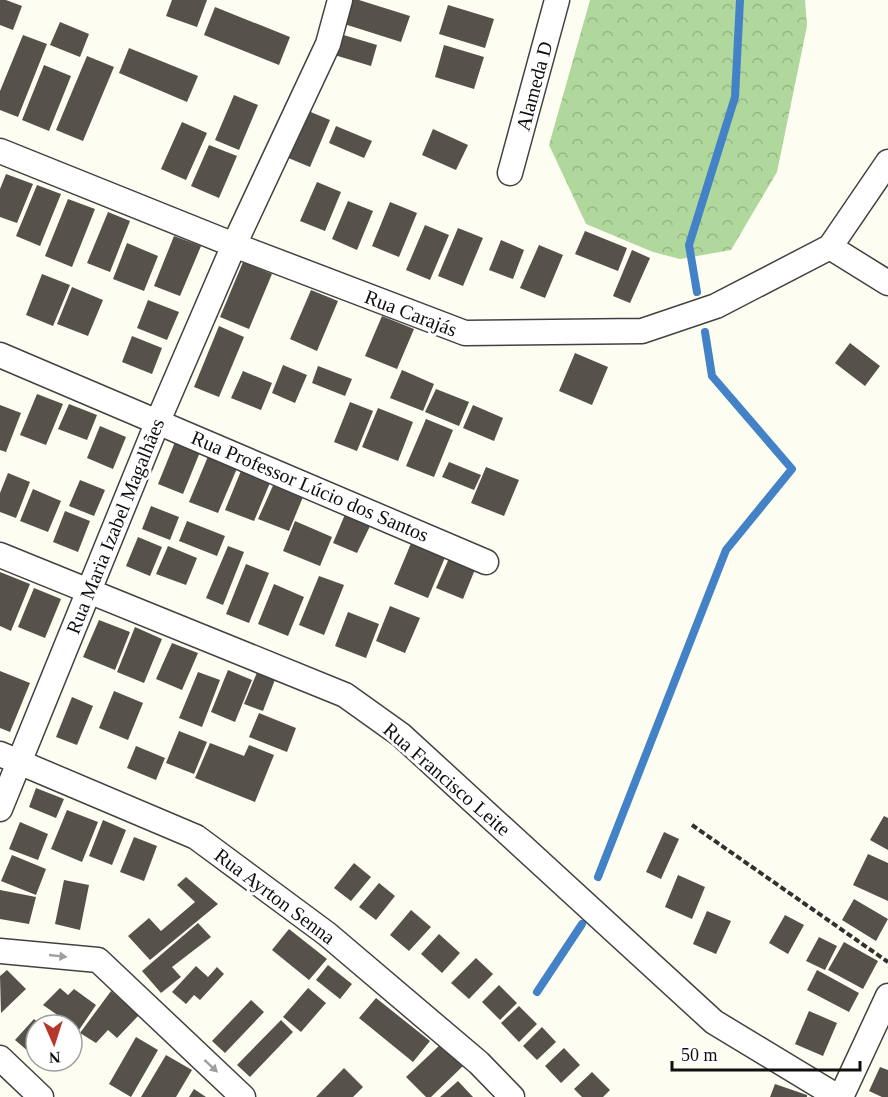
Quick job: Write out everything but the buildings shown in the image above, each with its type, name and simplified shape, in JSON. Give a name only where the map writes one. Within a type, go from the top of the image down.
[{"type":"street","name":"Rua Maria Izabel Magalhães","points":[[0,809],[9,757],[88,592],[234,245],[328,44],[340,0]]},
{"type":"street","name":"Alameda D","points":[[510,173],[557,0]]},
{"type":"street","name":"Rua Carajás","points":[[0,151],[234,245],[465,333],[642,331],[716,306],[830,247]]},
{"type":"street","points":[[888,162],[830,247],[888,283]]},
{"type":"street","name":"Rua Professor Lúcio dos Santos","points":[[0,356],[158,421],[486,562]]},
{"type":"street","name":"Rua Francisco Leite","points":[[0,555],[345,695],[401,735],[714,1022],[839,1097]]},
{"type":"street","name":"Rua Ayrton Senna","points":[[9,757],[196,837],[327,934],[479,1063],[512,1097]]},
{"type":"street","points":[[0,951],[98,960],[243,1097]]},
{"type":"street","points":[[839,1097],[888,996]]},
{"type":"street","points":[[0,1058],[41,1097]]},
{"type":"path","points":[[692,825],[888,962]]},
{"type":"green space","points":[[590,0],[805,0],[807,26],[777,172],[731,250],[680,259],[653,252],[586,224],[549,145]]},
{"type":"waterway","points":[[697,292],[689,245],[735,97],[740,0]]},
{"type":"waterway","points":[[598,877],[726,550],[792,469],[712,376],[705,332]]},
{"type":"waterway","points":[[537,992],[582,924]]}]
